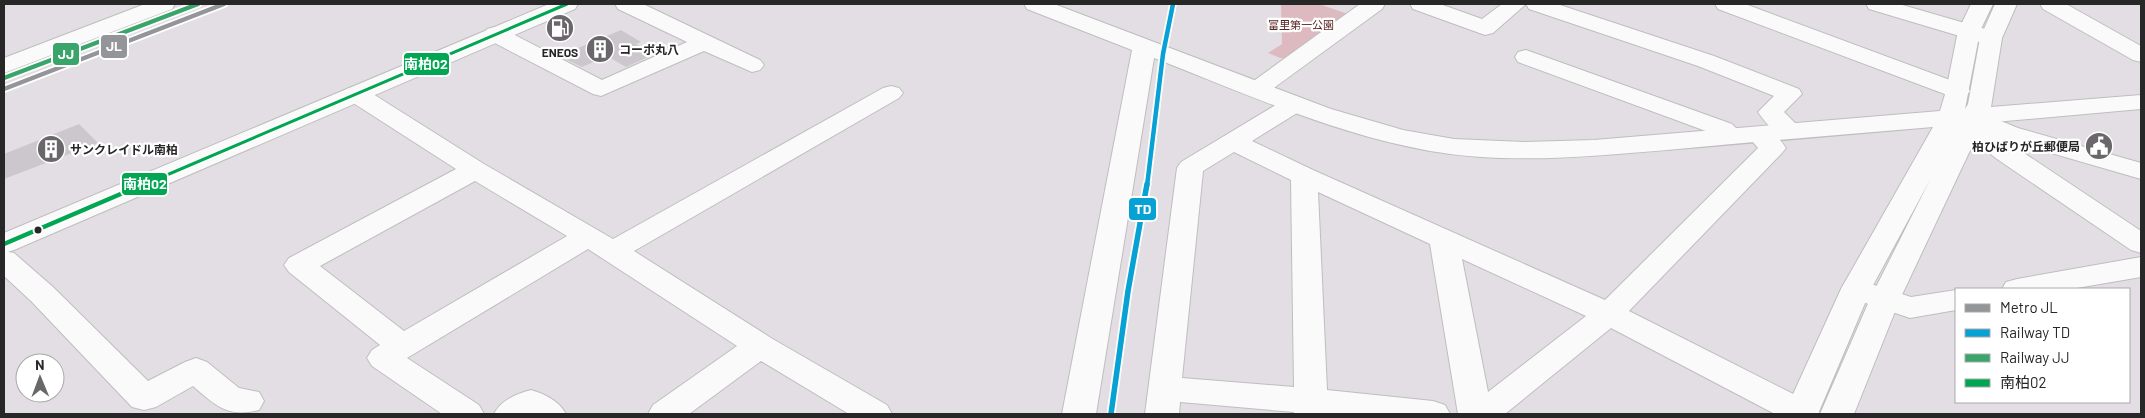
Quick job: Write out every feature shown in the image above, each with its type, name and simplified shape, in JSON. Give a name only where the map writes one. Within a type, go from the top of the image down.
[{"type":"street","points":[[4,66],[164,4]]},
{"type":"street","points":[[4,244],[567,4]]},
{"type":"street","points":[[626,4],[752,65]]},
{"type":"street","points":[[1035,4],[1293,105],[1339,121],[1431,143],[1474,148],[1560,150],[1964,120],[2141,102]]},
{"type":"street","points":[[1256,90],[1374,4]]},
{"type":"street","points":[[1421,4],[1485,28],[1516,4]]},
{"type":"street","points":[[1537,4],[1706,61],[1790,94],[1770,112],[1790,132]]},
{"type":"street","points":[[1726,4],[1958,91]]},
{"type":"street","points":[[1877,4],[1980,35]]},
{"type":"street","points":[[1234,142],[1304,176],[1609,314],[1802,414],[1856,289],[1964,120],[1980,104],[1982,4]]},
{"type":"street","points":[[1837,414],[1885,299],[1964,120],[1958,91],[1980,35],[2006,4]]},
{"type":"street","points":[[2051,4],[2141,55]]},
{"type":"street","points":[[495,34],[601,89],[705,42]]},
{"type":"street","points":[[1079,414],[1144,47]]},
{"type":"street","points":[[1482,414],[1609,314],[1773,148],[1745,135],[1526,57]]},
{"type":"street","points":[[613,251],[891,93]]},
{"type":"street","points":[[356,94],[475,170],[613,251],[860,411]]},
{"type":"street","points":[[1293,105],[1190,168],[1163,402],[1433,414]]},
{"type":"street","points":[[1964,120],[2141,171]]},
{"type":"street","points":[[1964,120],[2006,154],[2141,244]]},
{"type":"street","points":[[402,346],[299,265],[475,170]]},
{"type":"street","points":[[1304,176],[1311,408]]},
{"type":"street","points":[[467,414],[383,358],[587,237]]},
{"type":"street","points":[[1444,240],[1475,414]]},
{"type":"street","points":[[4,260],[42,294],[144,398],[196,370],[231,400],[247,401]]},
{"type":"street","points":[[2023,288],[2141,267]]},
{"type":"street","points":[[1856,289],[1910,308],[1955,300]]},
{"type":"street","points":[[665,414],[760,346]]},
{"type":"street","points":[[511,414],[532,402],[549,414]]},
{"type":"green space","name":"富里第一公園","points":[[1281,4],[1319,4],[1348,14],[1289,58],[1280,58],[1268,53],[1282,44]]},
{"type":"building","name":"コーポ丸八","points":[[621,30],[641,42],[636,44],[655,54],[626,67],[607,56],[582,67],[559,56]]},
{"type":"building","name":"サンクレイドル南柏","points":[[79,124],[98,143],[4,179],[4,154]]},
{"type":"metro line","name":"JL","points":[[4,89],[224,4]]},
{"type":"rail line","name":"JJ","points":[[4,78],[198,4]]},
{"type":"rail line","name":"TD","points":[[1111,414],[1128,291],[1146,190],[1163,54],[1173,4]]},
{"type":"transit line","name":"南柏02","points":[[4,244],[567,4]]},
{"type":"place","name":"ENEOS","points":[[560,28]]},
{"type":"place","name":"コーポ丸八","points":[[600,49]]},
{"type":"place","name":"柏ひばりが丘郵便局","points":[[2099,146]]},
{"type":"place","name":"サンクレイドル南柏","points":[[51,149]]}]
